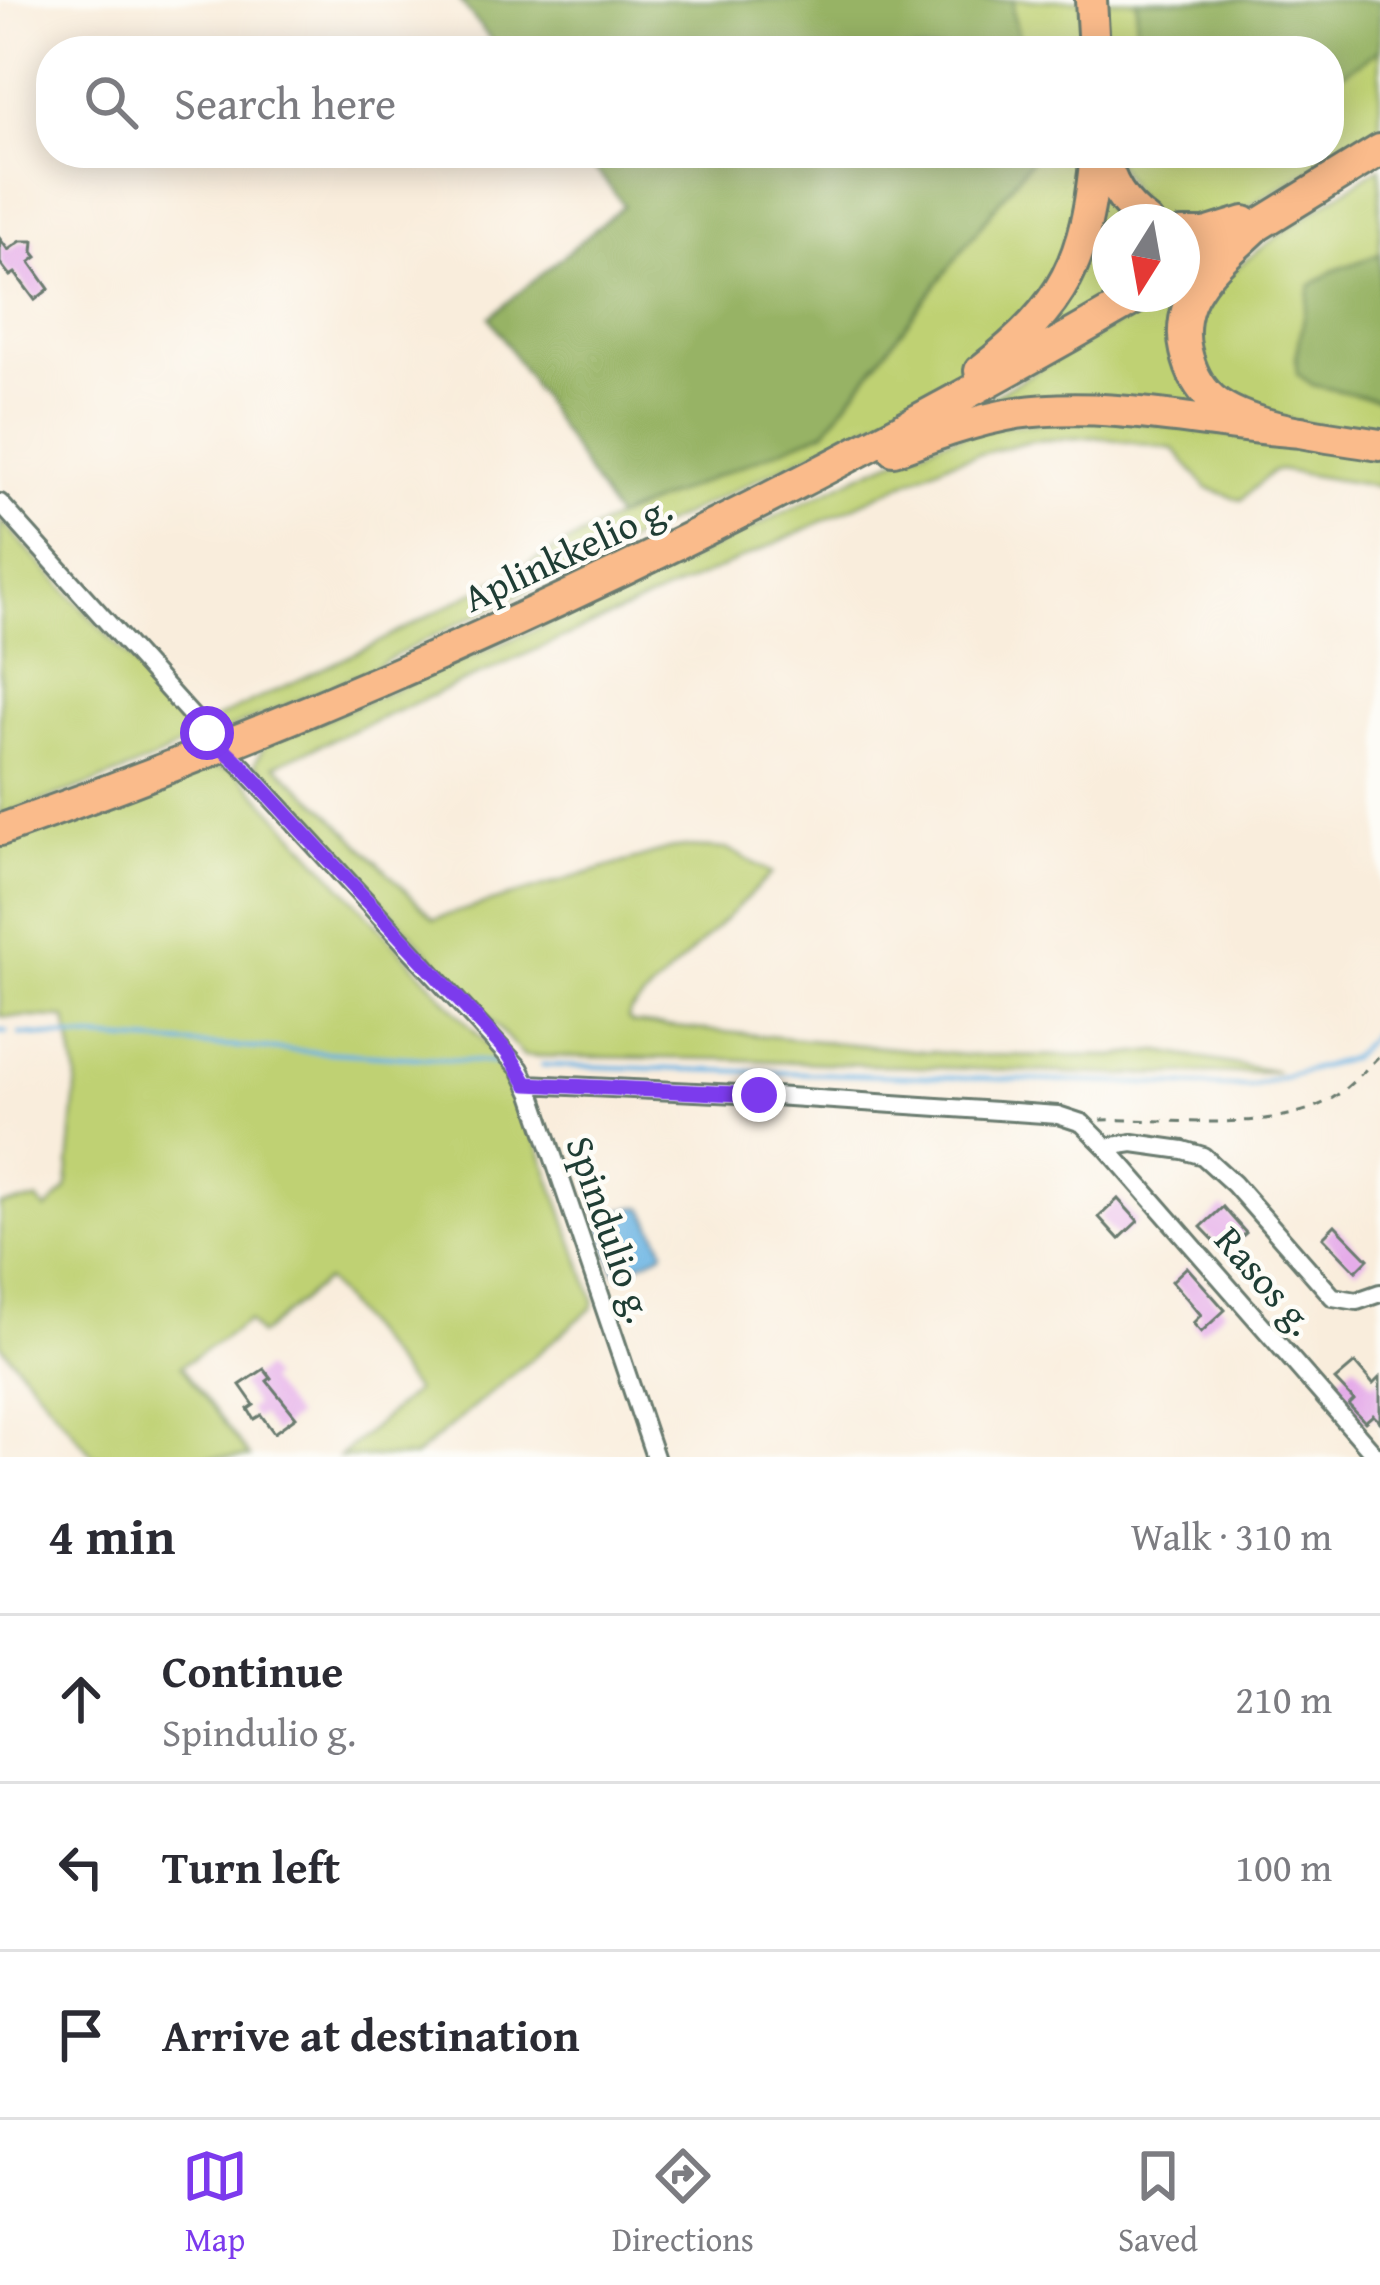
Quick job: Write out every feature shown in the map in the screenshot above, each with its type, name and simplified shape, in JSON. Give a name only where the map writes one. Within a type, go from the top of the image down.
[{"type":"highway","points":[[1091,0],[1093,36]]},
{"type":"highway","points":[[1200,261],[1380,150]]},
{"type":"highway","points":[[916,420],[1022,337],[1059,291],[1088,222],[1097,168]]},
{"type":"highway","points":[[1105,168],[1127,204]]},
{"type":"highway","points":[[1200,234],[1267,220]]},
{"type":"highway","points":[[1267,220],[1211,270],[1190,300],[1184,340],[1189,364],[1210,398],[1230,411],[1301,432]]},
{"type":"highway","name":"Aplinkkelio g.","points":[[0,830],[221,747],[644,561],[794,487],[1113,312]]},
{"type":"highway","points":[[794,487],[977,422],[1051,410],[1118,411],[1380,445]]},
{"type":"street","name":"Spindulio g.","points":[[0,503],[508,1053],[527,1084],[655,1457]]},
{"type":"street","points":[[527,1084],[1058,1115],[1082,1123]]},
{"type":"street","name":"Rasos g.","points":[[1082,1123],[1377,1457]]},
{"type":"street","points":[[1106,1147],[1133,1143],[1203,1156],[1234,1184],[1334,1297],[1357,1300],[1380,1293]]},
{"type":"path","points":[[1082,1123],[1266,1121],[1297,1114],[1333,1098],[1380,1055]]},
{"type":"green space","points":[[459,0],[1013,0],[1018,36],[488,36]]},
{"type":"green space","points":[[1013,0],[1082,0],[1084,36],[1018,36]]},
{"type":"green space","points":[[1103,0],[1137,0],[1136,36],[1104,36]]},
{"type":"green space","points":[[1137,0],[1380,0],[1380,47],[1344,73],[1344,36],[1136,36]]},
{"type":"green space","points":[[1380,47],[1380,128],[1344,150],[1344,73]]},
{"type":"green space","points":[[1380,167],[1380,254],[1333,271],[1313,385],[1380,400],[1380,435],[1274,418],[1218,396],[1198,352],[1191,327],[1200,306],[1241,264]]},
{"type":"green space","points":[[595,168],[1025,168],[825,431],[616,518],[490,317],[624,205]]},
{"type":"green space","points":[[1025,168],[1087,168],[1073,252],[1011,338],[960,376],[884,418],[365,672],[230,729],[220,730],[209,722],[375,644],[616,518],[825,431]]},
{"type":"green space","points":[[1119,168],[1314,168],[1229,219],[1200,220],[1200,204],[1140,204]]},
{"type":"green space","points":[[1102,180],[1118,204],[1092,204],[1092,310],[1026,349]]},
{"type":"green space","points":[[1380,254],[1380,400],[1313,385],[1297,374],[1296,358],[1310,286],[1333,271]]},
{"type":"green space","points":[[1138,312],[1180,312],[1213,415],[956,417]]},
{"type":"green space","points":[[1110,417],[1380,456],[1380,487],[1279,470],[1241,500],[1207,488],[1174,449],[1095,437],[1030,441],[949,462],[275,765],[434,919],[669,849],[728,849],[772,873],[630,1012],[632,1023],[963,1055],[1113,1056],[1159,1051],[1277,1072],[1122,1075],[524,1056],[255,764],[264,745],[629,589],[868,471],[943,440],[995,426]]},
{"type":"green space","points":[[0,519],[187,721],[191,735],[133,768],[0,815]]},
{"type":"green space","points":[[214,767],[235,770],[512,1072],[594,1300],[592,1308],[414,1457],[339,1457],[415,1391],[326,1280],[259,1335],[248,1321],[181,1366],[250,1457],[94,1457],[0,1344],[0,1205],[37,1200],[46,1210],[67,1189],[77,1077],[66,1018],[0,1016],[0,842]]},
{"type":"water","points":[[639,1207],[663,1253],[619,1273],[599,1217]]},
{"type":"building","points":[[0,239],[8,250],[21,241],[34,241],[37,257],[30,262],[49,289],[35,300],[15,273],[10,276],[0,263]]},
{"type":"building","points":[[1118,1199],[1138,1221],[1119,1239],[1099,1217]]},
{"type":"building","points":[[1223,1207],[1246,1233],[1225,1252],[1201,1227]]},
{"type":"building","points":[[1335,1225],[1368,1259],[1356,1271],[1323,1237]]},
{"type":"building","points":[[1187,1267],[1225,1310],[1201,1332],[1193,1323],[1201,1315],[1172,1281]]},
{"type":"building","points":[[1355,1363],[1373,1384],[1380,1377],[1380,1422],[1373,1415],[1365,1422],[1349,1405],[1354,1400],[1335,1380]]},
{"type":"building","points":[[264,1369],[271,1378],[267,1381],[296,1417],[274,1433],[261,1415],[254,1419],[248,1409],[254,1405],[240,1385]]},
{"type":"waterway","points":[[542,1065],[1249,1087],[1351,1058],[1380,1027]]},
{"type":"waterway","points":[[0,1031],[7,1032]]},
{"type":"waterway","points":[[20,1034],[501,1063]]},
{"type":"route","points":[[207,733],[508,1053],[527,1084],[759,1095]]}]
